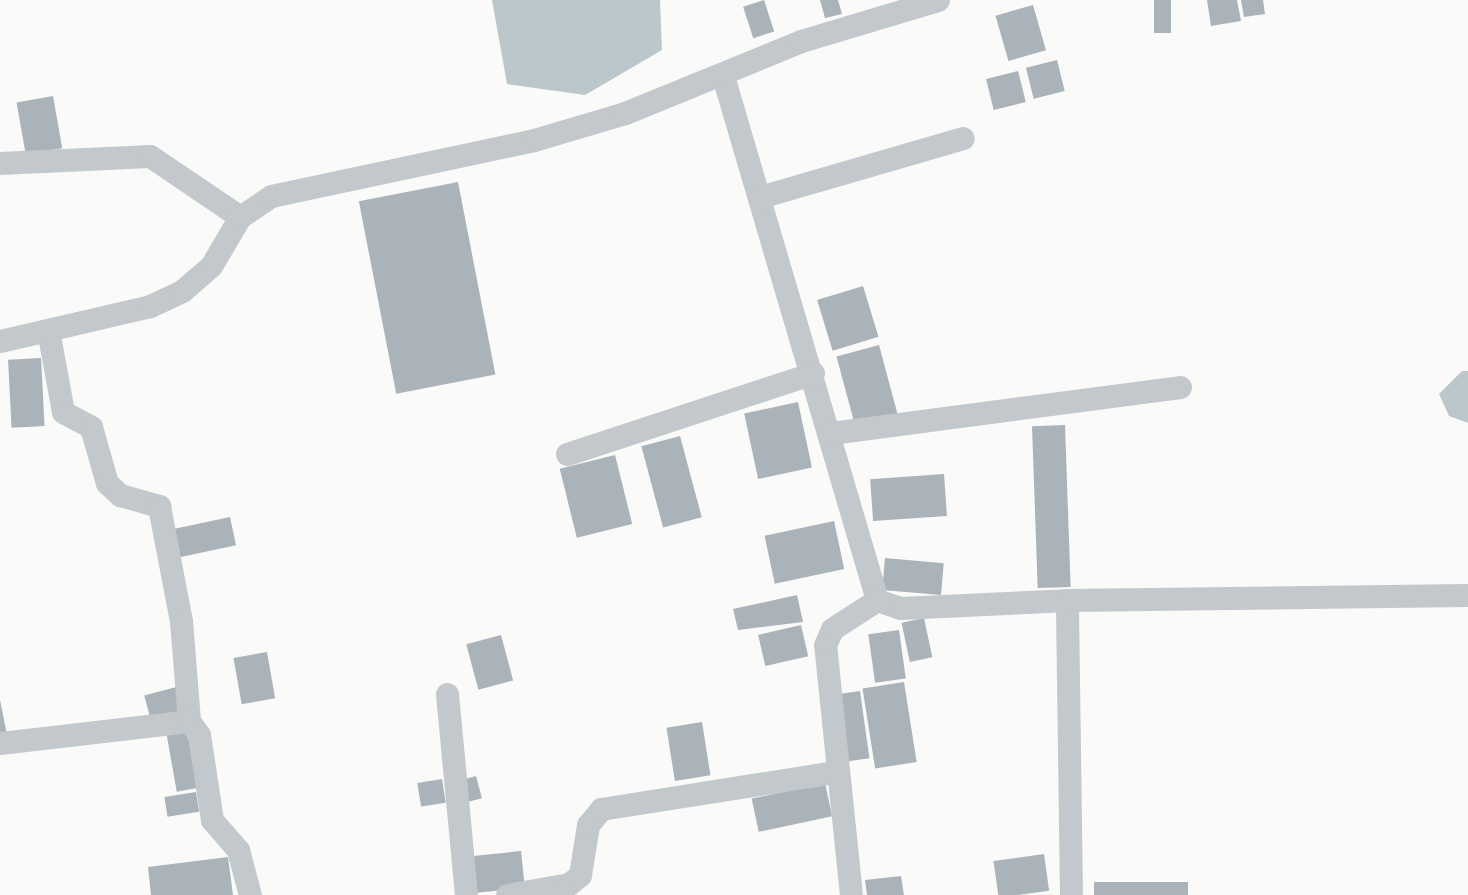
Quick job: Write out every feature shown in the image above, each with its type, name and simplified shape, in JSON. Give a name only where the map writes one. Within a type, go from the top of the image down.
[{"type":"street","points":[[0,341],[150,306],[182,291],[211,266],[240,217],[271,196],[534,140],[723,76],[801,41],[938,0]]},
{"type":"street","points":[[723,76],[831,433],[877,600]]},
{"type":"street","points":[[760,197],[963,138]]},
{"type":"street","points":[[0,163],[150,156],[240,217]]},
{"type":"street","points":[[48,330],[62,412],[91,428],[107,484],[159,506],[181,621],[189,721],[199,735],[212,820],[238,850],[250,895]]},
{"type":"street","points":[[567,454],[813,373]]},
{"type":"street","points":[[831,433],[1180,387]]},
{"type":"street","points":[[877,600],[900,608],[1066,600],[1468,595]]},
{"type":"street","points":[[851,895],[835,772],[825,645],[832,629],[877,600]]},
{"type":"street","points":[[1066,600],[1071,895]]},
{"type":"street","points":[[447,694],[466,895]]},
{"type":"street","points":[[0,743],[189,721]]},
{"type":"street","points":[[507,895],[569,884],[580,875],[588,825],[601,809],[835,772]]},
{"type":"shaded area","points":[[492,0],[660,0],[662,50],[585,95],[507,84]]},
{"type":"shaded area","points":[[1462,371],[1468,371],[1468,423],[1449,416],[1439,394]]},
{"type":"building","points":[[764,0],[774,31],[753,38],[743,7]]},
{"type":"building","points":[[820,0],[838,0],[842,14],[825,18]]},
{"type":"building","points":[[1154,0],[1171,0],[1171,33],[1154,33]]},
{"type":"building","points":[[1207,0],[1237,0],[1241,21],[1211,26]]},
{"type":"building","points":[[1241,0],[1263,0],[1265,14],[1244,17]]},
{"type":"building","points":[[1033,5],[1046,50],[1008,61],[996,16]]},
{"type":"building","points":[[1057,60],[1065,91],[1034,99],[1026,68]]},
{"type":"building","points":[[1018,71],[1026,102],[994,110],[986,79]]},
{"type":"building","points":[[53,96],[62,148],[26,155],[17,102]]},
{"type":"building","points":[[458,182],[495,374],[396,394],[359,201]]},
{"type":"building","points":[[863,286],[878,337],[833,351],[817,300]]},
{"type":"building","points":[[879,345],[898,416],[855,427],[836,356]]},
{"type":"building","points":[[41,358],[45,426],[12,428],[8,360]]},
{"type":"building","points":[[798,402],[812,468],[758,479],[744,413]]},
{"type":"building","points":[[1065,425],[1071,587],[1038,588],[1032,426]]},
{"type":"building","points":[[680,436],[702,517],[663,527],[641,446]]},
{"type":"building","points":[[615,455],[632,524],[577,538],[560,469]]},
{"type":"building","points":[[944,474],[947,516],[873,521],[870,479]]},
{"type":"building","points":[[230,517],[236,545],[177,558],[171,529]]},
{"type":"building","points":[[834,521],[844,569],[775,584],[765,536]]},
{"type":"building","points":[[885,558],[944,563],[941,595],[882,590]]},
{"type":"building","points":[[797,595],[803,622],[738,630],[733,609]]},
{"type":"building","points":[[924,618],[932,657],[910,662],[902,623]]},
{"type":"building","points":[[801,625],[808,656],[765,666],[758,635]]},
{"type":"building","points":[[899,630],[906,679],[875,683],[868,634]]},
{"type":"building","points":[[501,635],[513,680],[478,690],[466,644]]},
{"type":"building","points":[[267,652],[275,698],[242,704],[234,658]]},
{"type":"building","points":[[904,682],[917,762],[875,769],[863,689]]},
{"type":"building","points":[[180,686],[186,709],[150,719],[144,696]]},
{"type":"building","points":[[860,691],[869,758],[845,762],[835,694]]},
{"type":"building","points":[[0,700],[7,735],[0,736]]},
{"type":"building","points":[[702,722],[710,775],[675,781],[666,728]]},
{"type":"building","points":[[187,729],[197,788],[177,792],[166,733]]},
{"type":"building","points":[[476,776],[482,798],[466,802],[461,780]]},
{"type":"building","points":[[442,779],[446,803],[421,807],[417,783]]},
{"type":"building","points":[[825,783],[832,816],[759,832],[752,799]]},
{"type":"building","points":[[196,792],[199,812],[168,817],[164,797]]},
{"type":"building","points":[[521,851],[525,888],[475,893],[471,856]]},
{"type":"building","points":[[1044,854],[1049,891],[998,895],[993,861]]},
{"type":"building","points":[[228,857],[233,895],[151,895],[148,867]]},
{"type":"building","points":[[901,876],[904,895],[867,895],[865,880]]},
{"type":"building","points":[[1094,882],[1188,882],[1188,895],[1094,895]]}]
